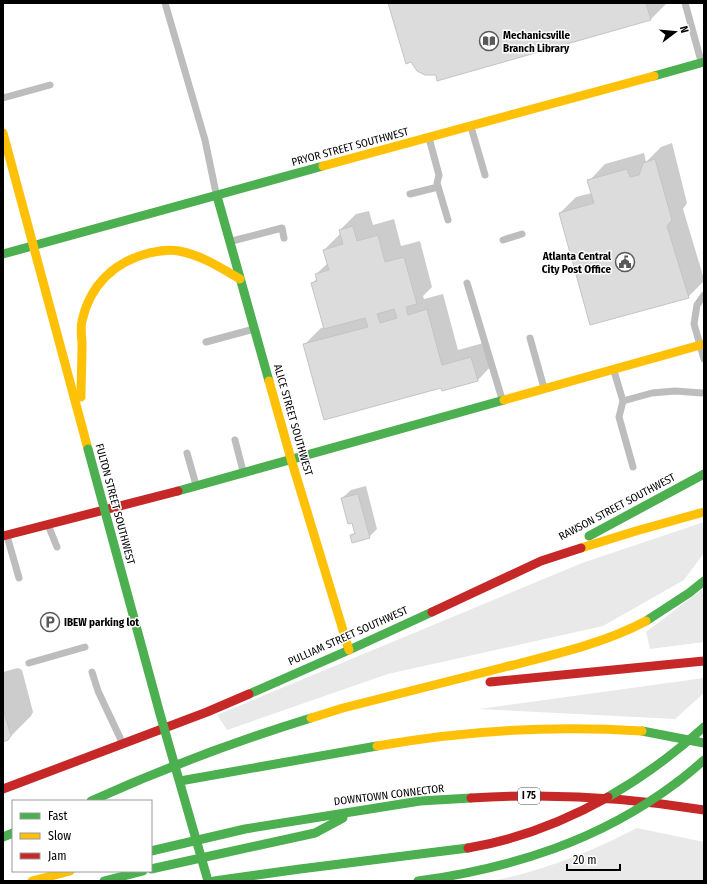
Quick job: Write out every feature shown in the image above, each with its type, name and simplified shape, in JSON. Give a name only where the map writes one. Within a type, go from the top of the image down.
[{"type":"main road","name":"PRYOR STREET SOUTHWEST","points":[[3,254],[703,62]]},
{"type":"main road","name":"FULTON STREET SOUTHWEST","points":[[3,133],[106,516],[208,881]]},
{"type":"main road","name":"ALICE STREET SOUTHWEST","points":[[217,196],[291,460],[349,650]]},
{"type":"main road","points":[[81,423],[82,322],[86,307],[94,291],[109,272],[118,265],[137,255],[160,250],[181,251],[199,257],[240,279]]},
{"type":"main road","points":[[5,536],[291,460],[702,344]]},
{"type":"main road","name":"RAWSON STREET SOUTHWEST","points":[[541,561],[704,474]]},
{"type":"main road","name":"PULLIAM STREET SOUTHWEST","points":[[3,789],[207,712],[349,650],[541,561],[636,531],[704,512]]},
{"type":"main road","points":[[93,800],[131,783],[262,733],[343,708],[579,648],[613,636],[658,614],[689,594],[704,581]]},
{"type":"main road","points":[[394,694],[454,685],[704,661]]},
{"type":"main road","points":[[214,881],[435,852],[481,845],[512,837],[543,827],[592,806],[631,784],[665,761],[704,727]]},
{"type":"main road","points":[[180,781],[260,765],[421,738],[472,732],[547,728],[596,728],[646,731],[704,743]]},
{"type":"main road","points":[[418,881],[471,873],[516,862],[550,851],[593,834],[634,812],[660,795],[672,787],[704,760]]},
{"type":"main road","name":"DOWNTOWN CONNECTOR","points":[[152,851],[245,829],[420,800],[498,796],[575,796],[674,805],[704,810]]},
{"type":"main road","points":[[152,869],[315,833],[354,811]]},
{"type":"main road","points":[[32,881],[66,872]]},
{"type":"main road","points":[[104,881],[139,872]]},
{"type":"lane","points":[[165,3],[205,140],[217,196]]},
{"type":"lane","points":[[685,3],[703,62]]},
{"type":"lane","points":[[3,98],[50,85]]},
{"type":"lane","points":[[471,126],[485,175]]},
{"type":"lane","points":[[429,138],[439,175],[437,183],[448,220]]},
{"type":"lane","points":[[410,194],[438,187]]},
{"type":"lane","points":[[230,242],[282,228],[284,238]]},
{"type":"lane","points":[[503,240],[522,234]]},
{"type":"lane","points":[[467,283],[502,400]]},
{"type":"lane","points":[[704,295],[697,305],[694,324],[702,344],[704,359]]},
{"type":"lane","points":[[206,342],[254,329]]},
{"type":"lane","points":[[530,338],[544,388]]},
{"type":"lane","points":[[613,369],[623,401],[619,417],[633,467]]},
{"type":"lane","points":[[623,401],[652,393],[675,391],[702,393]]},
{"type":"lane","points":[[235,440],[244,472]]},
{"type":"lane","points":[[187,453],[196,486]]},
{"type":"lane","points":[[48,524],[57,547]]},
{"type":"lane","points":[[5,536],[19,578]]},
{"type":"lane","points":[[29,663],[85,647]]},
{"type":"lane","points":[[92,672],[98,691],[123,744]]},
{"type":"shaded area","points":[[704,522],[704,553],[684,580],[603,626],[388,674],[227,730],[217,715],[582,563]]},
{"type":"shaded area","points":[[704,588],[704,642],[650,649],[646,632]]},
{"type":"shaded area","points":[[704,678],[704,693],[675,719],[479,709]]},
{"type":"shaded area","points":[[637,828],[704,842],[704,881],[492,881],[530,872],[566,860]]},
{"type":"building","name":"Mechanicsville Branch Library","points":[[388,3],[646,3],[651,20],[437,81],[436,75],[425,75],[417,71],[411,62],[406,64]]},
{"type":"building","name":"Atlanta Central City Post Office","points":[[655,159],[672,220],[667,226],[689,298],[590,325],[559,213],[594,203],[587,180],[627,169],[630,177],[639,175],[643,163]]},
{"type":"building","points":[[353,226],[357,241],[378,235],[385,262],[404,257],[417,304],[406,307],[408,315],[427,309],[442,365],[471,357],[478,381],[442,391],[441,388],[324,420],[303,344],[368,327],[365,318],[324,329],[311,283],[317,281],[315,274],[329,270],[323,250],[343,244],[339,230]],"holes":[[[394,309],[397,318],[380,323],[377,314]]]},
{"type":"building","points":[[358,494],[370,538],[352,543],[350,535],[355,534],[352,523],[348,524],[341,498]]},
{"type":"building","points":[[3,708],[11,736],[8,740],[3,742]]},
{"type":"traffic: fast","points":[[654,76],[704,62]]},
{"type":"traffic: fast","points":[[3,254],[323,166]]},
{"type":"traffic: fast","points":[[217,196],[269,381]]},
{"type":"traffic: fast","points":[[178,491],[504,400]]},
{"type":"traffic: fast","points":[[88,449],[160,714],[208,881]]},
{"type":"traffic: fast","points":[[589,536],[704,474]]},
{"type":"traffic: fast","points":[[646,621],[689,593],[704,581]]},
{"type":"traffic: fast","points":[[249,694],[432,612]]},
{"type":"traffic: fast","points":[[93,800],[200,756],[311,718]]},
{"type":"traffic: fast","points":[[608,797],[658,765],[704,727]]},
{"type":"traffic: fast","points":[[642,731],[704,743]]},
{"type":"traffic: fast","points":[[180,781],[377,746]]},
{"type":"traffic: fast","points":[[418,881],[521,860],[585,836],[616,821],[647,803],[680,780],[704,760]]},
{"type":"traffic: fast","points":[[152,851],[245,829],[420,801],[471,798]]},
{"type":"traffic: fast","points":[[152,869],[315,833],[343,818]]},
{"type":"traffic: fast","points":[[3,837],[12,833]]},
{"type":"traffic: fast","points":[[214,881],[468,848]]},
{"type":"traffic: fast","points":[[104,881],[139,872]]},
{"type":"traffic: slow","points":[[323,166],[654,76]]},
{"type":"traffic: slow","points":[[3,133],[88,449]]},
{"type":"traffic: slow","points":[[81,397],[82,321],[91,296],[97,286],[115,269],[136,257],[164,250],[175,250],[203,259],[240,279]]},
{"type":"traffic: slow","points":[[504,400],[704,344]]},
{"type":"traffic: slow","points":[[269,381],[349,650]]},
{"type":"traffic: slow","points":[[581,548],[704,512]]},
{"type":"traffic: slow","points":[[311,718],[343,708],[577,648],[630,629],[646,621]]},
{"type":"traffic: slow","points":[[377,746],[444,736],[509,730],[608,729],[642,731]]},
{"type":"traffic: slow","points":[[32,881],[66,872]]},
{"type":"traffic: jam","points":[[3,536],[178,491]]},
{"type":"traffic: jam","points":[[432,612],[541,561],[581,548]]},
{"type":"traffic: jam","points":[[490,682],[704,661]]},
{"type":"traffic: jam","points":[[3,789],[207,712],[249,694]]},
{"type":"traffic: jam","points":[[471,798],[529,796],[588,797],[646,802],[704,810]]},
{"type":"traffic: jam","points":[[468,848],[522,835],[557,822],[608,797]]},
{"type":"place","name":"Mechanicsville Branch Library","points":[[489,41]]},
{"type":"place","name":"Atlanta Central City Post Office","points":[[625,262]]},
{"type":"place","name":"IBEW parking lot","points":[[50,622]]}]
